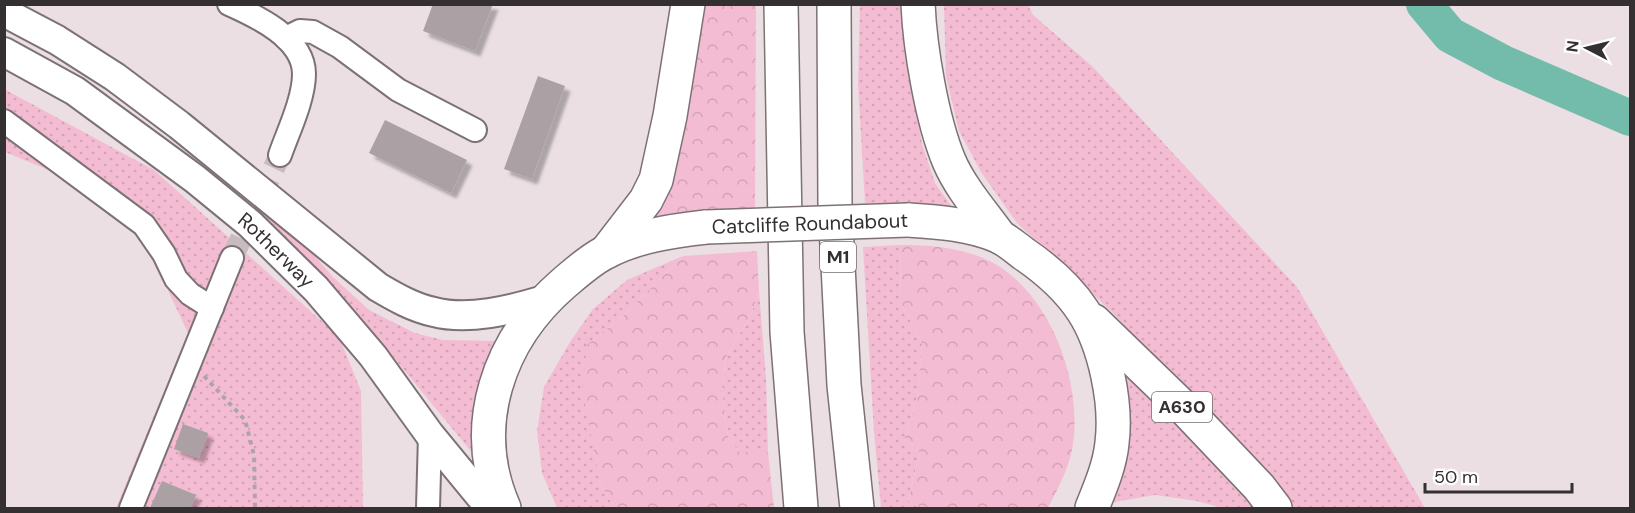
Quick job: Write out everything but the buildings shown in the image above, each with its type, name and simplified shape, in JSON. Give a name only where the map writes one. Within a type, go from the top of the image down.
[{"type":"highway","points":[[606,252],[646,200],[656,180],[670,116],[688,4]]},
{"type":"highway","points":[[781,4],[787,332],[801,508]]},
{"type":"highway","name":"M1","points":[[834,4],[835,205],[844,385],[857,508]]},
{"type":"highway","points":[[918,4],[928,79],[949,162],[1000,237]]},
{"type":"highway","name":"Catcliffe Roundabout","points":[[504,508],[492,477],[487,430],[495,382],[525,325],[544,300],[588,262],[606,252],[656,233],[706,226],[908,220],[943,222],[978,229],[1000,237],[1057,280],[1084,311],[1101,350],[1110,381],[1113,406],[1112,444],[1092,508]]},
{"type":"highway","name":"A630","points":[[1084,311],[1184,408],[1259,487],[1275,508]]},
{"type":"main road","name":"Rotherway","points":[[4,12],[57,40],[115,77],[179,125],[378,287],[398,298],[434,312],[460,315],[509,311],[544,300]]},
{"type":"main road","name":"Rotherway","points":[[4,52],[75,91],[195,178],[250,225],[316,288],[374,356],[430,435],[489,508]]},
{"type":"lane","points":[[229,4],[275,28],[286,38],[298,55],[304,73],[295,112],[280,155]]},
{"type":"lane","points":[[286,38],[300,31],[313,32],[340,47],[398,90],[475,130]]},
{"type":"lane","points":[[4,121],[144,225],[164,254],[176,279],[190,294],[212,308]]},
{"type":"lane","points":[[131,508],[232,258]]},
{"type":"lane","points":[[428,508],[430,435]]},
{"type":"path","points":[[191,363],[245,420],[254,455],[255,508]]},
{"type":"green space","points":[[697,5],[756,5],[755,208],[708,211],[639,228]]},
{"type":"green space","points":[[860,5],[904,5],[905,32],[922,144],[935,183],[956,213],[911,204],[865,203],[858,84]]},
{"type":"green space","points":[[944,5],[1028,5],[1033,15],[1093,67],[1297,287],[1425,508],[1286,508],[1249,457],[1112,312],[1017,223],[981,172],[959,131],[946,76]]},
{"type":"green space","points":[[4,89],[154,170],[339,337],[361,391],[363,508],[116,508],[188,333],[139,229],[80,183],[5,152]]},
{"type":"green space","points":[[223,177],[299,232],[313,254],[333,277],[369,310],[415,333],[443,340],[502,341],[479,461],[352,307]]},
{"type":"green space","points":[[900,245],[901,303],[922,343],[917,398],[904,439],[920,452],[908,500],[920,508],[881,508],[874,432],[863,247]]},
{"type":"green space","points":[[900,245],[950,249],[986,259],[1017,280],[1034,299],[1049,322],[1068,373],[1075,425],[1068,465],[1048,508],[920,508],[908,501],[920,452],[904,439],[917,398],[922,343],[901,303]]},
{"type":"green space","points":[[757,251],[759,291],[751,315],[726,357],[722,391],[728,437],[739,452],[768,452],[774,508],[615,508],[600,484],[582,388],[587,345],[622,317],[683,256]]},
{"type":"green space","points":[[683,256],[622,317],[587,345],[600,484],[615,508],[557,508],[542,473],[537,431],[544,387],[570,342],[593,309],[627,280]]},
{"type":"green space","points":[[759,291],[766,378],[768,452],[739,452],[728,437],[722,391],[726,357],[751,315]]},
{"type":"green space","points":[[1113,361],[1221,463],[1257,508],[1222,508],[1197,501],[1155,495],[1103,504]]},
{"type":"waterway","points":[[1424,4],[1450,35],[1503,63],[1630,118]]},
{"type":"tunnel","points":[[232,258],[280,155]]}]
